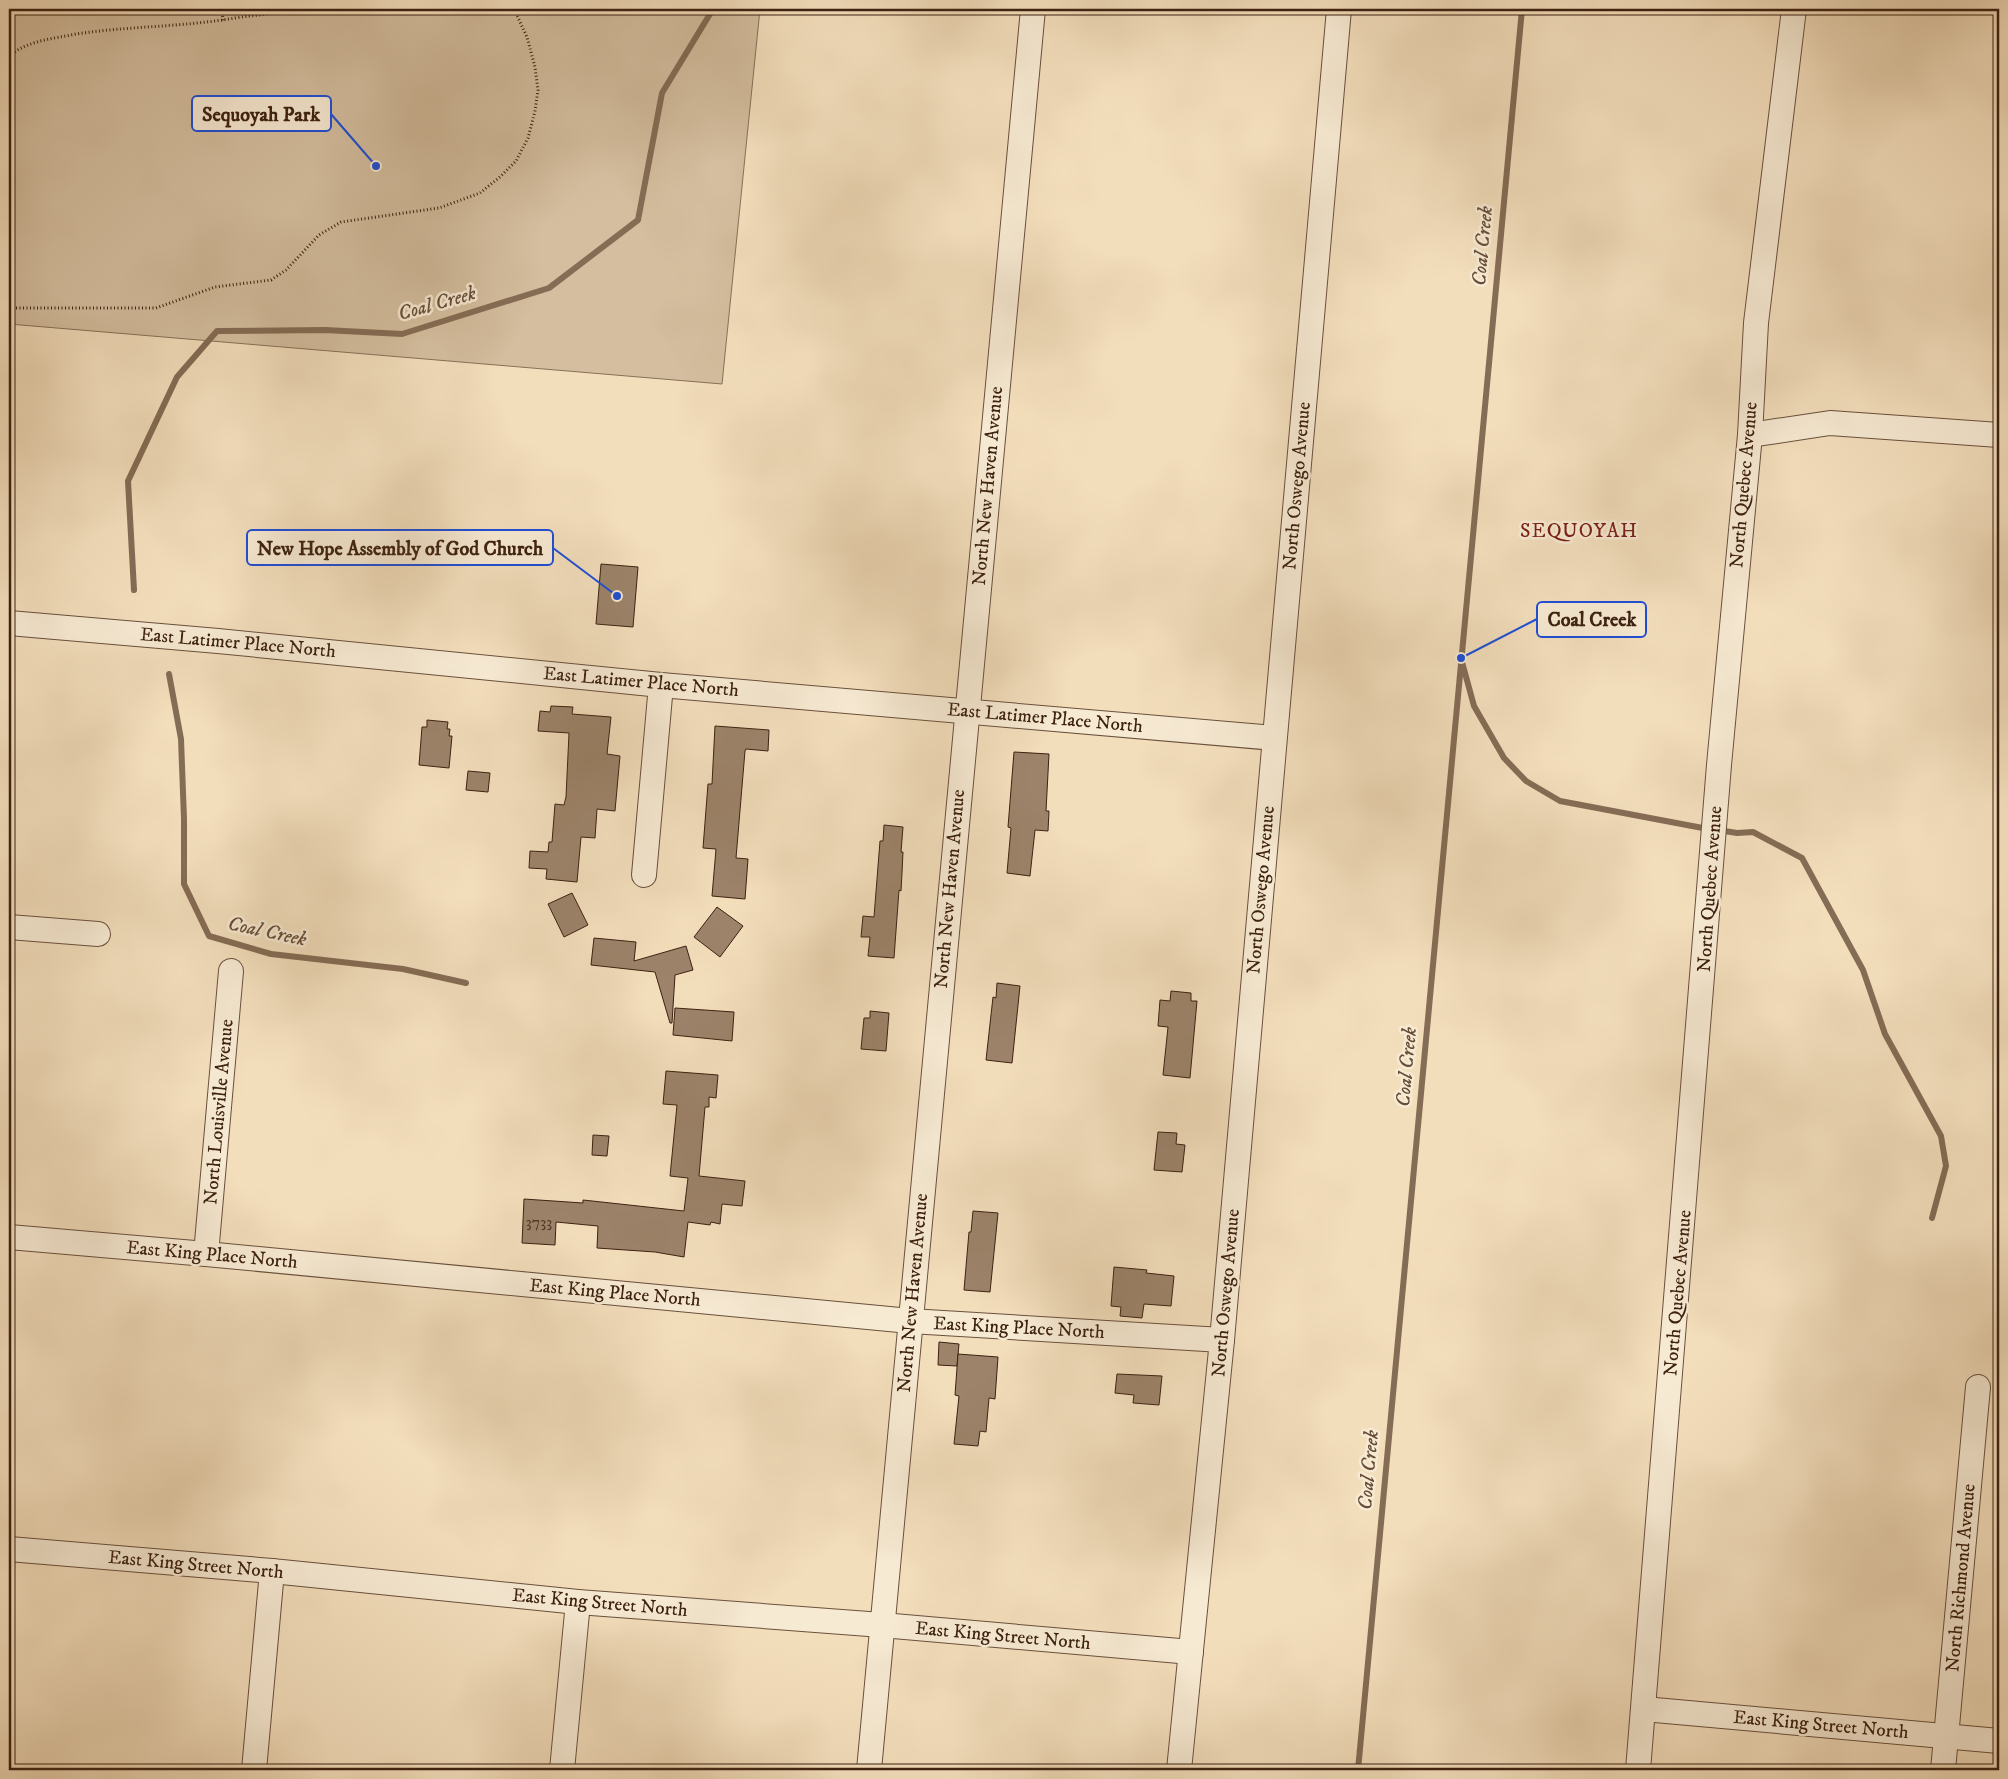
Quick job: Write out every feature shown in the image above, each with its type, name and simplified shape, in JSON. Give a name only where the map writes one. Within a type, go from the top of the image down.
[{"type":"street","name":"North New Haven Avenue","points":[[869,1770],[1034,9]]},
{"type":"street","name":"North Oswego Avenue","points":[[1179,1770],[1222,1340],[1339,9]]},
{"type":"street","name":"North Quebec Avenue","points":[[1638,1770],[1711,886],[1719,765],[1750,435],[1756,323],[1794,9]]},
{"type":"street","points":[[1750,435],[1830,423],[1999,435]]},
{"type":"street","name":"East Latimer Place North","points":[[9,623],[218,641],[661,685],[1274,738]]},
{"type":"street","points":[[644,875],[661,685]]},
{"type":"street","points":[[9,927],[98,934]]},
{"type":"street","name":"North Louisville Avenue","points":[[206,1254],[231,971]]},
{"type":"street","name":"East King Place North","points":[[9,1237],[910,1321],[1222,1340]]},
{"type":"street","name":"North Richmond Avenue","points":[[1943,1770],[1978,1386]]},
{"type":"street","name":"East King Street North","points":[[9,1549],[578,1602],[882,1625],[1191,1652]]},
{"type":"street","points":[[254,1770],[272,1572]]},
{"type":"street","points":[[562,1770],[578,1602]]},
{"type":"street","name":"East King Street North","points":[[1644,1709],[1999,1741]]},
{"type":"path","points":[[222,9],[223,21]]},
{"type":"path","points":[[9,56],[18,49],[35,42],[111,29],[223,21],[269,15],[287,9]]},
{"type":"path","points":[[9,308],[156,308],[216,287],[271,280],[286,270],[319,235],[341,222],[439,208],[480,193],[516,161],[528,138],[535,111],[538,90],[535,67],[526,37],[514,9]]},
{"type":"shaded area","points":[[9,9],[760,9],[722,384],[9,324]]},
{"type":"building","points":[[601,564],[638,567],[633,627],[596,624]]},
{"type":"building","points":[[551,706],[573,707],[572,714],[611,717],[607,754],[620,756],[615,811],[597,809],[595,838],[581,837],[577,882],[546,879],[547,869],[529,868],[530,851],[548,852],[549,842],[552,842],[555,804],[564,805],[566,797],[569,733],[538,731],[540,711],[550,712]]},
{"type":"building","points":[[427,720],[448,722],[449,736],[452,736],[449,768],[419,765],[422,727],[427,727]]},
{"type":"building","points":[[715,726],[769,730],[768,751],[746,749],[745,751],[736,858],[748,859],[745,899],[712,896],[716,849],[703,848],[708,784],[712,784]]},
{"type":"building","points":[[1014,752],[1049,754],[1046,811],[1049,811],[1048,831],[1035,830],[1030,876],[1007,873],[1011,828],[1008,827]]},
{"type":"building","points":[[468,771],[490,773],[488,792],[466,790]]},
{"type":"building","points":[[884,825],[903,827],[901,891],[899,890],[894,958],[868,956],[870,937],[861,937],[863,916],[874,917],[880,841],[883,841]]},
{"type":"building","points":[[572,893],[588,925],[564,937],[548,904]]},
{"type":"building","points":[[717,907],[743,926],[720,957],[694,937]]},
{"type":"building","points":[[594,938],[636,942],[634,961],[686,946],[693,970],[675,975],[672,1023],[670,1023],[655,972],[591,965]]},
{"type":"building","points":[[997,983],[1020,986],[1012,1063],[986,1060],[993,997],[996,998]]},
{"type":"building","points":[[1171,991],[1191,993],[1191,1001],[1197,1001],[1190,1078],[1163,1075],[1168,1027],[1158,1026],[1160,1000],[1170,1001]]},
{"type":"building","points":[[675,1008],[734,1012],[732,1041],[673,1035]]},
{"type":"building","points":[[870,1011],[889,1013],[886,1051],[861,1049],[864,1018],[870,1018]]},
{"type":"building","points":[[666,1071],[718,1075],[716,1098],[709,1097],[709,1107],[705,1107],[699,1176],[745,1181],[742,1206],[722,1204],[720,1224],[711,1222],[710,1225],[688,1222],[684,1257],[655,1252],[597,1248],[598,1226],[556,1222],[555,1245],[522,1243],[524,1199],[583,1203],[583,1200],[684,1211],[688,1178],[670,1176],[677,1105],[663,1104]]},
{"type":"building","points":[[1158,1132],[1177,1133],[1176,1144],[1185,1145],[1182,1172],[1154,1170]]},
{"type":"building","points":[[593,1135],[609,1136],[607,1156],[592,1155]]},
{"type":"building","points":[[973,1211],[998,1213],[990,1292],[964,1290],[969,1232],[971,1232]]},
{"type":"building","points":[[1114,1267],[1147,1270],[1146,1273],[1174,1276],[1171,1306],[1144,1304],[1142,1318],[1120,1316],[1121,1307],[1111,1306]]},
{"type":"building","points":[[939,1342],[959,1344],[957,1366],[938,1365]]},
{"type":"building","points":[[958,1354],[998,1357],[995,1399],[989,1398],[986,1432],[980,1431],[978,1446],[954,1444],[959,1396],[955,1395]]},
{"type":"building","points":[[1117,1374],[1162,1376],[1159,1405],[1133,1403],[1134,1395],[1115,1393]]},
{"type":"waterway","name":"Coal Creek","points":[[134,590],[128,481],[177,377],[217,331],[325,330],[402,334],[549,288],[638,220],[662,93],[713,9]]},
{"type":"waterway","name":"Coal Creek","points":[[1358,1770],[1522,9]]},
{"type":"waterway","points":[[1462,662],[1474,706],[1504,758],[1526,781],[1560,801],[1708,829]]},
{"type":"waterway","name":"Coal Creek","points":[[169,674],[181,739],[184,884],[209,936],[271,954],[403,969],[466,983]]},
{"type":"waterway","points":[[1718,830],[1737,833],[1753,832],[1802,858],[1863,970],[1885,1034],[1941,1136],[1946,1166],[1932,1218]]},
{"type":"place","name":"Sequoyah Park","points":[[376,166]]},
{"type":"place","name":"New Hope Assembly of God Church","points":[[617,596]]},
{"type":"place","name":"Coal Creek","points":[[1461,658]]},
{"type":"district","name":"SEQUOYAH","points":[[1579,531]]}]
